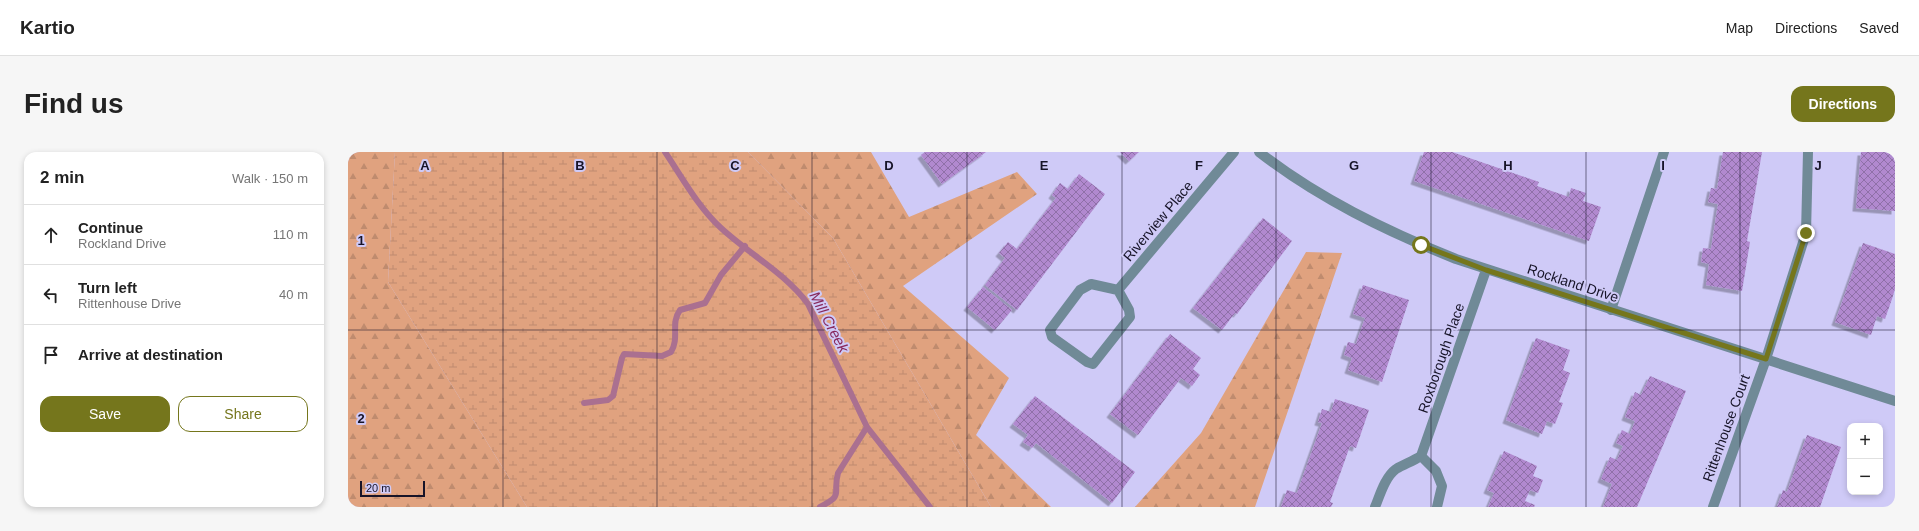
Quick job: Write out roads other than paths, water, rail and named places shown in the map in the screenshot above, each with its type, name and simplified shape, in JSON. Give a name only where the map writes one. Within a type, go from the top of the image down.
[{"type":"street","name":"Riverview Place","points":[[1118,290],[1234,152]]},
{"type":"street","name":"Rockland Drive","points":[[1259,152],[1284,171],[1352,212],[1421,245],[1486,270],[1895,401]]},
{"type":"street","points":[[1611,310],[1664,152]]},
{"type":"street","name":"Rittenhouse Court","points":[[1713,507],[1766,359],[1806,233],[1808,152]]},
{"type":"street","name":"Roxborough Place","points":[[1421,456],[1486,270]]},
{"type":"street","points":[[1090,284],[1118,290],[1129,310],[1130,317],[1093,364],[1087,362],[1052,337],[1050,330],[1080,290],[1090,284]]},
{"type":"street","points":[[1375,507],[1383,486],[1395,470],[1411,463],[1421,456],[1436,471],[1442,486],[1437,507]]},
{"type":"waterway","name":"Mill Creek","points":[[665,152],[705,211],[713,220],[778,273],[808,304],[867,427],[930,507]]},
{"type":"waterway","points":[[584,403],[608,400],[613,396],[624,354],[662,356],[671,352],[675,341],[675,325],[677,315],[680,310],[705,303],[721,275],[745,246]]},
{"type":"waterway","points":[[820,507],[828,503],[835,496],[838,473],[867,427]]}]
